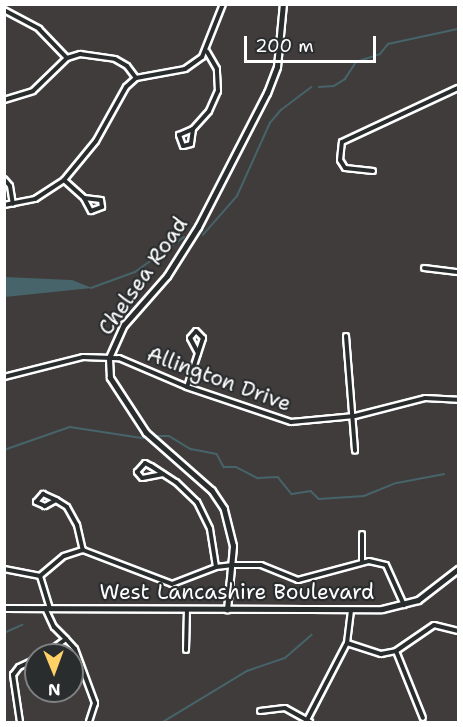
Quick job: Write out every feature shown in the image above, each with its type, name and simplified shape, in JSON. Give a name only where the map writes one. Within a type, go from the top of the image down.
[{"type":"main road","name":"West Lancashire Boulevard","points":[[4,608],[351,610],[405,605],[435,590],[459,569]]},
{"type":"street","points":[[4,206],[35,199],[64,180],[96,141],[126,87],[136,78],[184,69],[207,52],[223,4]]},
{"type":"street","name":"Chelsea Road","points":[[227,609],[233,565],[231,527],[224,509],[212,491],[146,433],[110,378],[109,358],[124,325],[167,276],[198,227],[267,93],[277,67],[283,4]]},
{"type":"street","points":[[4,10],[39,29],[68,58]]},
{"type":"street","points":[[193,129],[191,144],[183,146],[179,135],[193,129],[209,111],[219,84],[218,69],[207,52]]},
{"type":"street","points":[[4,100],[33,91],[68,58],[80,54],[115,59],[128,66],[136,78]]},
{"type":"street","points":[[373,171],[345,168],[340,160],[342,142],[459,88]]},
{"type":"street","points":[[4,180],[10,186],[13,204]]},
{"type":"street","points":[[64,180],[84,198],[91,211],[102,207],[101,200],[84,198]]},
{"type":"street","points":[[424,268],[459,272]]},
{"type":"street","points":[[187,387],[203,338],[196,331],[190,338],[198,353]]},
{"type":"street","points":[[346,336],[348,390],[355,416],[355,451]]},
{"type":"street","name":"Allington Drive","points":[[4,377],[83,357],[109,358],[129,362],[187,387],[245,403],[281,421],[355,416],[424,398],[459,400]]},
{"type":"street","points":[[163,474],[142,478],[137,472],[145,463],[163,474],[191,495],[203,509],[210,529],[216,567]]},
{"type":"street","points":[[56,500],[45,506],[36,502],[42,494],[56,500],[74,517],[83,550]]},
{"type":"street","points":[[362,534],[362,561]]},
{"type":"street","points":[[40,576],[64,556],[83,550],[172,584],[216,567],[261,565],[298,580],[362,561],[387,565],[405,605]]},
{"type":"street","points":[[4,569],[40,576]]},
{"type":"street","points":[[40,576],[54,627],[81,660],[95,703],[89,723]]},
{"type":"street","points":[[186,650],[187,609]]},
{"type":"street","points":[[260,711],[285,708],[307,722],[347,643],[351,610]]},
{"type":"street","points":[[347,643],[372,653],[396,651],[434,625],[459,631]]},
{"type":"street","points":[[60,643],[66,639]]},
{"type":"street","points":[[396,651],[423,718]]},
{"type":"street","points":[[20,723],[13,675],[24,665]]},
{"type":"water","points":[[5,277],[72,280],[92,288],[5,297]]},
{"type":"waterway","points":[[319,87],[334,86],[345,79],[356,62],[380,54],[388,44],[458,29]]},
{"type":"waterway","points":[[203,235],[237,196],[270,123],[281,110],[311,87]]},
{"type":"waterway","points":[[91,288],[135,272],[184,237]]},
{"type":"waterway","points":[[4,450],[70,427],[143,438]]},
{"type":"waterway","points":[[157,436],[169,436],[191,449],[217,454],[224,467],[236,467],[258,478],[278,477],[292,494],[311,491],[319,499],[364,496],[397,483],[444,474]]},
{"type":"waterway","points":[[4,633],[22,625]]},
{"type":"waterway","points":[[163,722],[247,671],[285,658],[311,635]]}]
